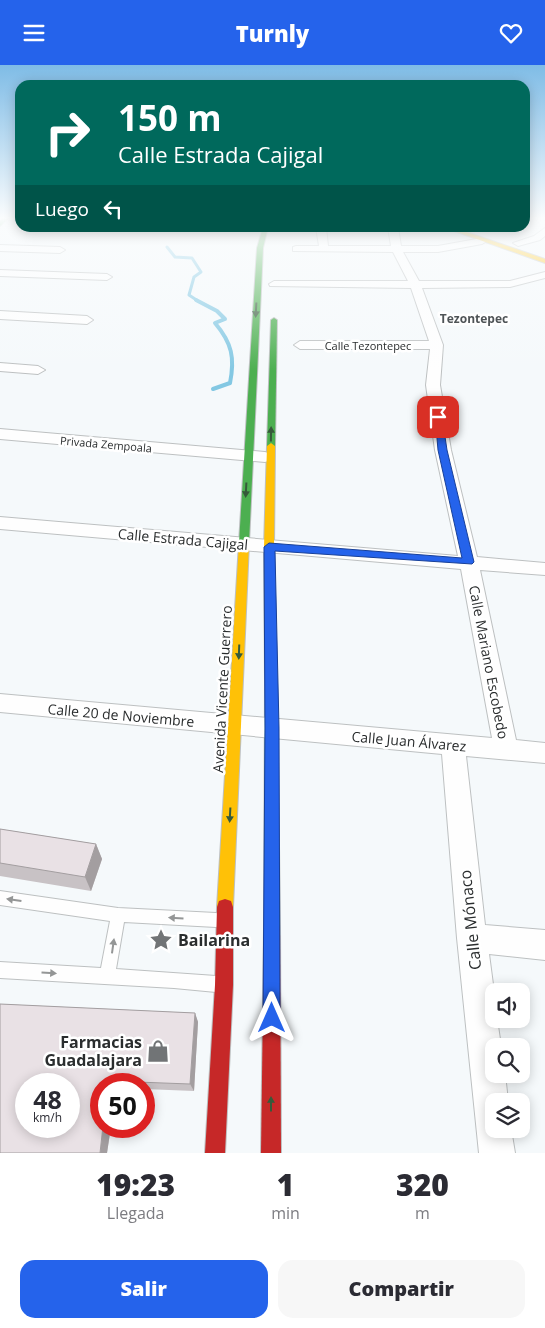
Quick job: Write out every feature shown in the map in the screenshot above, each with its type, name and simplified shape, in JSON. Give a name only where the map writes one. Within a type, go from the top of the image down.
[{"type":"main road","name":"Avenida Vicente Guerrero","points":[[215,1153],[224,985],[224,920],[236,725],[259,269]]},
{"type":"main road","points":[[271,1153],[272,728],[269,547],[274,313]]},
{"type":"street","name":"Calle Mariano Escobedo","points":[[406,269],[415,284],[437,345],[433,385],[443,450],[469,562],[506,750]]},
{"type":"street","points":[[0,273],[107,277]]},
{"type":"street","points":[[274,284],[510,284],[545,275]]},
{"type":"street","points":[[0,315],[88,320]]},
{"type":"street","name":"Calle Tezontepec","points":[[300,345],[437,345]]},
{"type":"street","points":[[0,367],[38,370]]},
{"type":"street","name":"Privada Zempoala","points":[[0,435],[248,457],[271,457]]},
{"type":"street","name":"Calle Estrada Cajigal","points":[[0,523],[545,569]]},
{"type":"street","name":"Calle 20 de Noviembre","points":[[0,703],[272,728]]},
{"type":"street","name":"Calle Juan Álvarez","points":[[272,728],[545,753]]},
{"type":"street","name":"Calle Mónaco","points":[[453,745],[472,938],[490,1093]]},
{"type":"street","points":[[472,938],[545,945]]},
{"type":"street","name":"Calle Mónaco","points":[[495,1138],[497,1153]]},
{"type":"lane","points":[[0,898],[118,915],[224,920]]},
{"type":"lane","points":[[107,977],[118,915]]},
{"type":"lane","points":[[0,970],[174,980],[224,985]]},
{"type":"building","points":[[0,829],[96,844],[85,877],[0,863]]},
{"type":"building","points":[[0,1004],[195,1013],[190,1084],[155,1083],[155,1073],[90,1073],[90,1138],[102,1138],[100,1153],[0,1153]]},
{"type":"waterway","points":[[198,301],[189,295],[194,277],[201,272],[199,269]]},
{"type":"waterway","points":[[196,300],[217,311],[225,319],[215,323],[221,330],[231,351],[230,383],[213,389]]},
{"type":"traffic: fast","points":[[244,543],[259,269]]},
{"type":"traffic: fast","points":[[271,446],[274,320]]},
{"type":"traffic: fast","points":[[271,681],[272,928]]},
{"type":"traffic: slow","points":[[271,446],[269,547],[271,681]]},
{"type":"traffic: slow","points":[[225,907],[244,543]]},
{"type":"traffic: jam","points":[[215,1153],[224,985],[225,907]]},
{"type":"traffic: jam","points":[[271,1153],[272,928]]},
{"type":"place","name":"Bailarina","points":[[161,940]]},
{"type":"place","name":"Farmacias Guadalajara","points":[[158,1051]]},
{"type":"district","name":"Tezontepec","points":[[474,318]]},
{"type":"route","points":[[272,1018],[272,728],[269,547],[469,562],[443,450],[438,417]]}]
